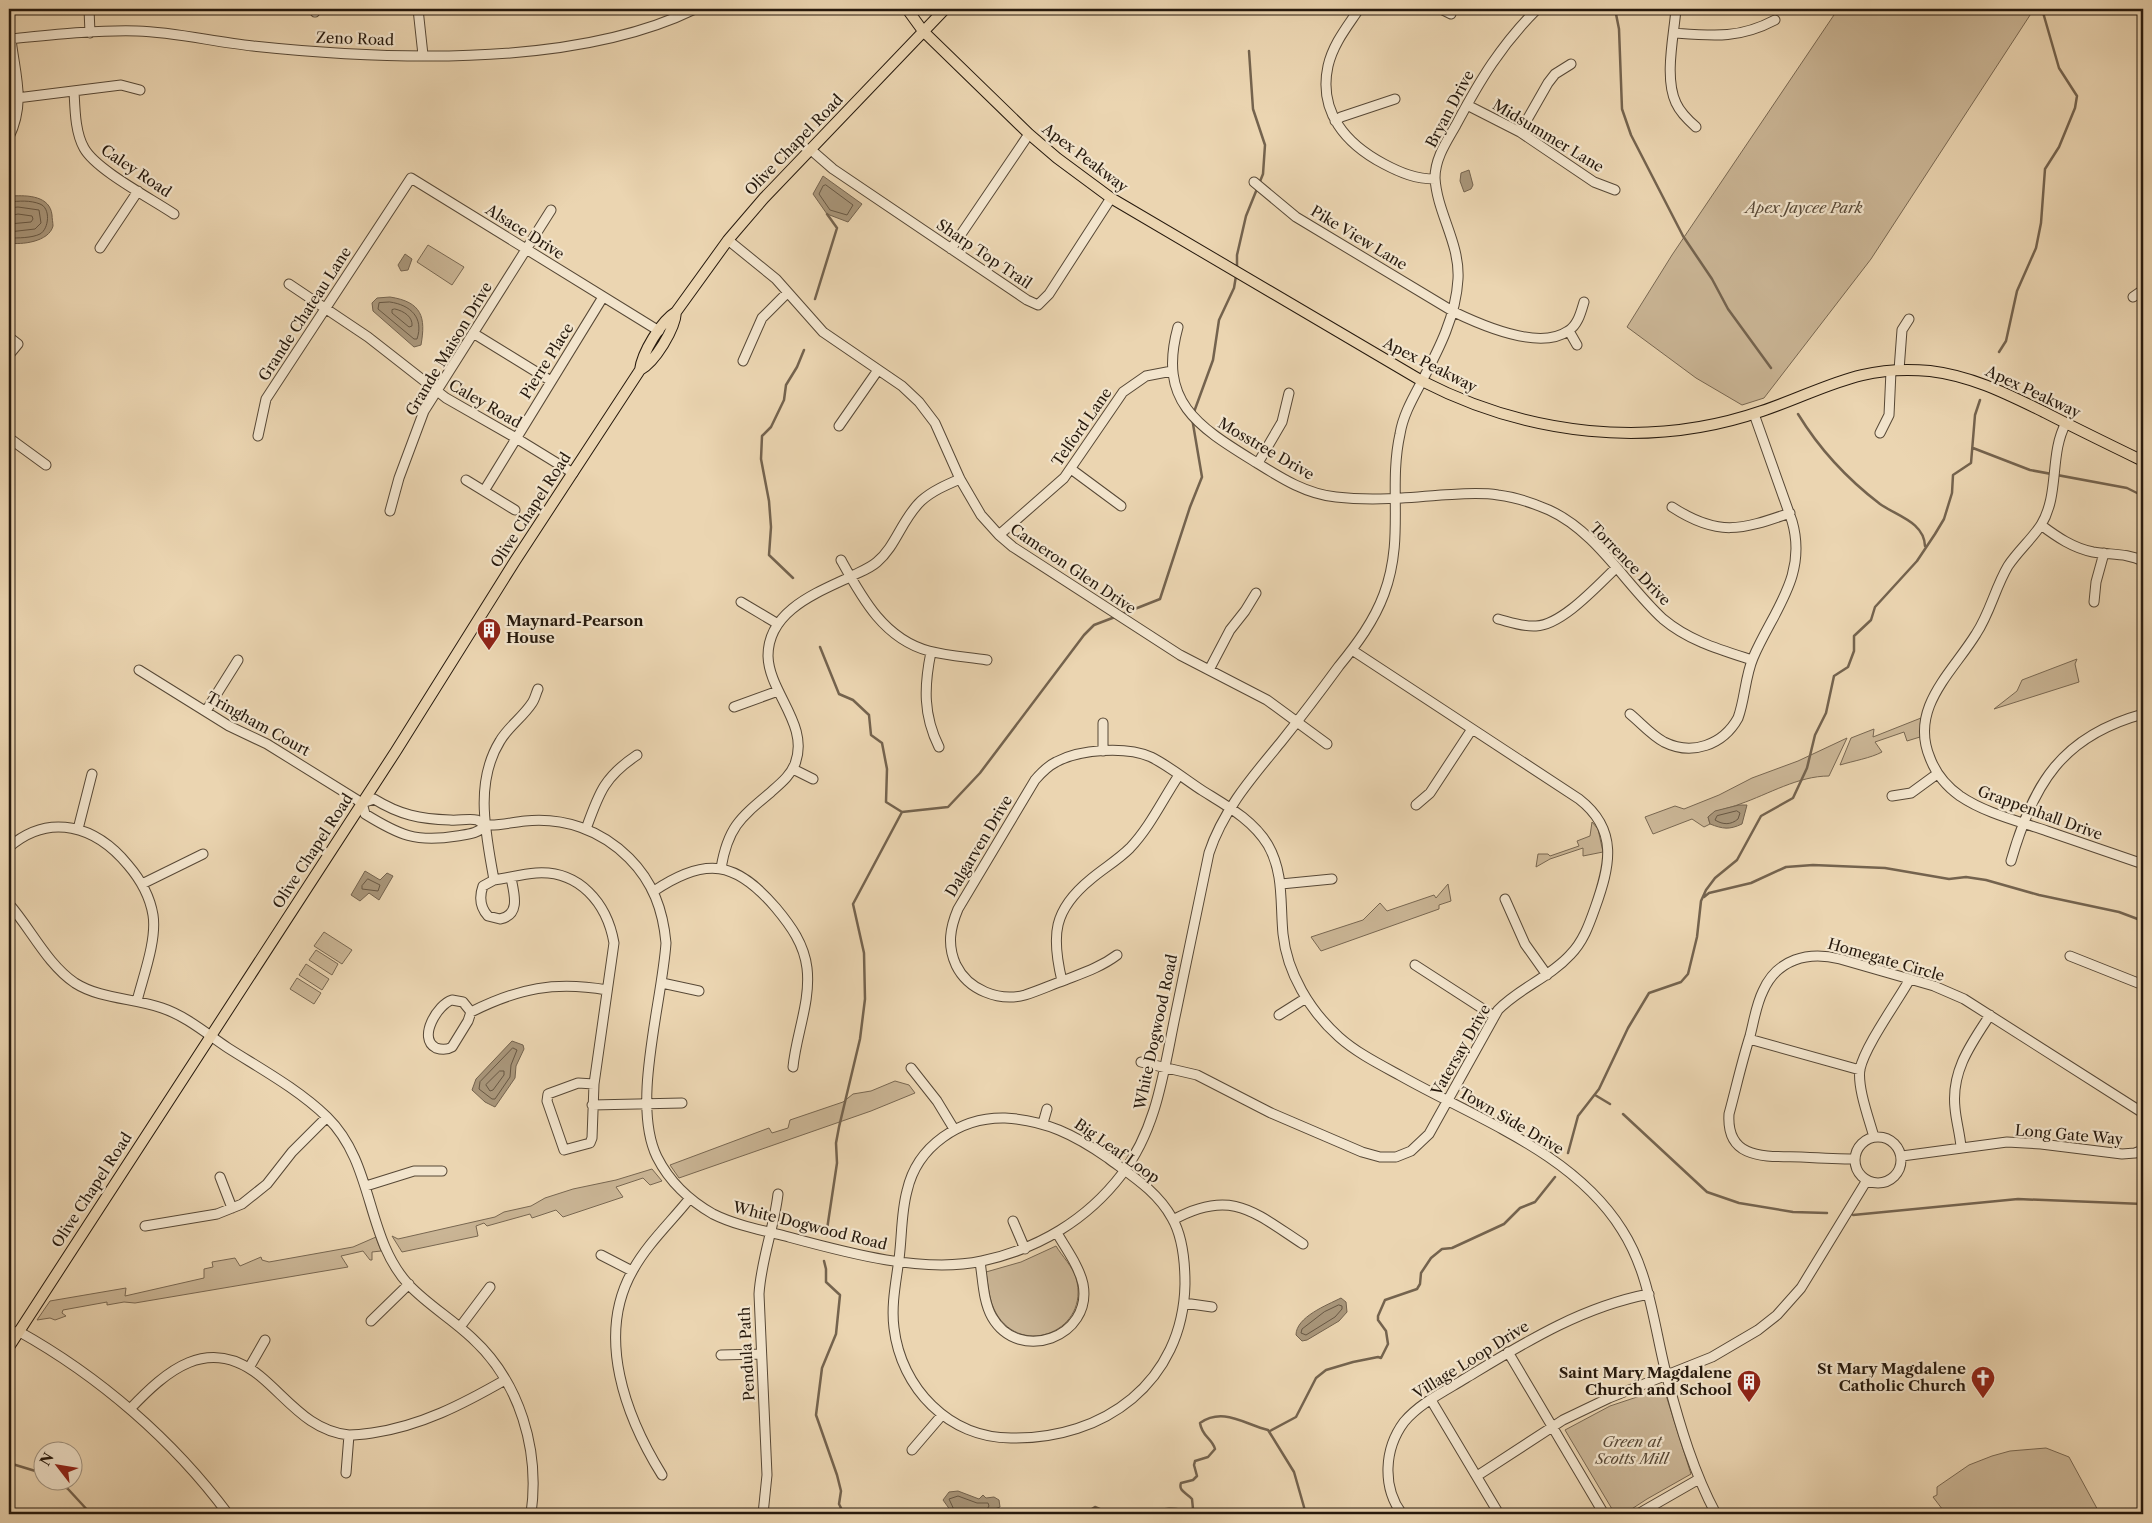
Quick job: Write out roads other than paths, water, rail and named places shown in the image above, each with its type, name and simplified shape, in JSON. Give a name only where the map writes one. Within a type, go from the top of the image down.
[{"type":"main road","name":"Apex Peakway","points":[[907,9],[923,31],[1029,134],[1111,198],[1422,381],[1449,395],[1499,414],[1548,426],[1577,430],[1623,434],[1667,432],[1694,428],[1754,414],[1852,376],[1895,370],[1929,371],[1964,377],[1995,388],[2143,462]]},
{"type":"main road","name":"Olive Chapel Road","points":[[9,1347],[640,370],[641,360],[667,317],[676,312],[728,240],[764,198],[945,9]]},
{"type":"main road","name":"Olive Chapel Road","points":[[640,370],[649,365],[675,322],[676,312]]},
{"type":"street","points":[[89,9],[90,33]]},
{"type":"street","points":[[418,9],[423,55]]},
{"type":"street","name":"Zeno Road","points":[[10,39],[139,31],[292,50],[423,55],[517,52],[597,41],[632,33],[682,11],[695,9]]},
{"type":"street","points":[[1359,9],[1337,42],[1328,67],[1328,96],[1335,121],[1353,145],[1375,159],[1411,176],[1435,179]]},
{"type":"street","points":[[1441,9],[1450,14]]},
{"type":"street","name":"Bryan Drive","points":[[1422,381],[1454,312],[1458,278],[1454,242],[1442,208],[1435,179],[1438,160],[1444,145],[1496,55],[1517,28],[1537,9]]},
{"type":"street","points":[[1676,9],[1670,76],[1672,92],[1679,108],[1696,127]]},
{"type":"street","points":[[1674,33],[1734,36],[1762,27],[1775,20]]},
{"type":"street","points":[[9,137],[18,115],[19,98],[10,39]]},
{"type":"street","points":[[1520,132],[1548,83],[1555,74],[1571,64]]},
{"type":"street","points":[[9,99],[121,85],[140,90]]},
{"type":"street","name":"Caley Road","points":[[74,91],[79,132],[84,148],[98,164],[174,214]]},
{"type":"street","points":[[1335,121],[1341,117],[1395,99]]},
{"type":"street","name":"Midsummer Lane","points":[[1467,104],[1520,132],[1594,182],[1615,190]]},
{"type":"street","points":[[951,249],[1029,134]]},
{"type":"street","name":"Sharp Top Trail","points":[[810,149],[833,169],[1027,300],[1038,305],[1049,294],[1111,198]]},
{"type":"street","name":"Alsace Drive","points":[[388,212],[411,178],[659,331]]},
{"type":"street","name":"Pike View Lane","points":[[1254,182],[1296,217],[1454,312],[1481,325],[1519,336],[1557,336],[1568,331]]},
{"type":"street","points":[[100,248],[138,190]]},
{"type":"street","name":"Grande Maison Drive","points":[[390,511],[399,478],[419,423],[436,391],[551,210]]},
{"type":"street","name":"Grande Chateau Lane","points":[[258,436],[266,399],[388,212]]},
{"type":"street","name":"Cameron Glen Drive","points":[[728,240],[776,280],[823,332],[902,386],[926,410],[945,442],[960,479],[981,515],[999,535],[1027,557],[1152,638],[1180,655],[1267,700],[1327,744]]},
{"type":"street","name":"Caley Road","points":[[289,284],[368,337],[446,398],[573,473]]},
{"type":"street","points":[[2133,297],[2143,290]]},
{"type":"street","points":[[742,360],[762,318],[787,292]]},
{"type":"street","name":"Pierre Place","points":[[484,491],[603,297]]},
{"type":"street","points":[[1577,345],[1568,331],[1578,320],[1584,302]]},
{"type":"street","points":[[1880,433],[1888,416],[1902,330],[1909,319]]},
{"type":"street","name":"Mosstree Drive","points":[[1178,327],[1173,349],[1172,371],[1181,399],[1196,420],[1213,435],[1296,486],[1322,495],[1350,498],[1396,498]]},
{"type":"street","points":[[473,333],[551,381]]},
{"type":"street","points":[[9,337],[18,344],[9,356]]},
{"type":"street","points":[[839,426],[878,370]]},
{"type":"street","name":"Telford Lane","points":[[999,535],[1056,486],[1071,469],[1123,392],[1146,376],[1172,371]]},
{"type":"street","name":"White Dogwood Road","points":[[486,825],[478,833],[435,839],[414,838],[398,833],[364,814],[362,803],[374,800],[393,810],[420,819],[476,820],[486,825],[526,820],[548,821],[586,829],[606,839],[624,853],[642,873],[654,891],[664,924],[666,944],[648,1075],[646,1105],[648,1130],[657,1157],[669,1177],[690,1198],[725,1219],[859,1256],[944,1264],[980,1262],[1024,1249],[1057,1233],[1097,1202],[1124,1170],[1139,1147],[1152,1118],[1210,853],[1218,828],[1230,808],[1352,650],[1375,616],[1388,584],[1396,544],[1399,434],[1408,406],[1422,381]]},
{"type":"street","points":[[1258,463],[1282,422],[1289,393]]},
{"type":"street","points":[[1630,714],[1657,737],[1671,745],[1694,748],[1711,744],[1726,734],[1738,718],[1752,660],[1791,581],[1795,564],[1796,543],[1790,513],[1754,414]]},
{"type":"street","name":"Grappenhall Drive","points":[[2066,423],[2059,440],[2050,500],[2041,525],[2009,565],[1977,633],[1934,693],[1924,725],[1925,739],[1929,756],[1938,774],[1953,791],[1966,800],[2024,823],[2143,864]]},
{"type":"street","points":[[9,438],[46,465]]},
{"type":"street","points":[[1071,469],[1121,506]]},
{"type":"street","points":[[721,868],[727,840],[738,821],[787,778],[793,769],[797,755],[797,734],[771,673],[768,656],[771,639],[778,624],[796,605],[867,569],[882,557],[921,501],[935,490],[960,479]]},
{"type":"street","points":[[466,480],[515,510]]},
{"type":"street","name":"Torrence Drive","points":[[1396,498],[1479,493],[1518,499],[1550,511],[1571,524],[1594,544],[1663,619],[1681,632],[1710,646],[1752,660]]},
{"type":"street","points":[[1672,507],[1700,523],[1729,528],[1757,525],[1790,513]]},
{"type":"street","points":[[2041,525],[2073,546],[2104,553],[2124,554],[2143,561]]},
{"type":"street","points":[[2094,602],[2096,582],[2104,553]]},
{"type":"street","points":[[841,560],[868,606],[882,624],[907,642],[931,652],[987,660]]},
{"type":"street","points":[[1498,619],[1527,626],[1545,625],[1565,614],[1616,568]]},
{"type":"street","points":[[1209,670],[1226,636],[1245,612],[1256,593]]},
{"type":"street","points":[[742,602],[778,624]]},
{"type":"street","name":"Vatersay Drive","points":[[1141,1062],[1197,1075],[1296,1124],[1362,1152],[1380,1157],[1404,1154],[1418,1146],[1429,1134],[1494,1016],[1514,996],[1547,975],[1571,955],[1585,933],[1608,867],[1605,833],[1598,818],[1583,802],[1352,650]]},
{"type":"street","points":[[931,652],[926,684],[926,706],[929,724],[939,747]]},
{"type":"street","points":[[206,711],[238,660]]},
{"type":"street","name":"Tringham Court","points":[[139,670],[229,726],[275,748],[362,803]]},
{"type":"street","points":[[494,880],[486,825],[484,789],[489,764],[500,740],[532,703],[538,689]]},
{"type":"street","points":[[734,707],[778,691]]},
{"type":"street","points":[[2011,861],[2032,800],[2046,777],[2072,749],[2103,729],[2143,714]]},
{"type":"street","points":[[1103,723],[1103,751]]},
{"type":"street","points":[[1416,805],[1430,793],[1472,730]]},
{"type":"street","name":"Dalgarven Drive","points":[[1117,955],[1103,966],[1016,996],[994,995],[984,992],[973,986],[959,971],[951,949],[951,925],[958,909],[1035,780],[1056,762],[1077,754],[1125,751],[1147,756],[1230,808]]},
{"type":"street","points":[[586,829],[608,779],[623,764],[637,755]]},
{"type":"street","points":[[793,769],[814,779]]},
{"type":"street","points":[[78,829],[92,774]]},
{"type":"street","points":[[1892,796],[1910,793],[1938,774]]},
{"type":"street","points":[[1062,981],[1055,941],[1063,911],[1079,889],[1115,860],[1137,839],[1179,775]]},
{"type":"street","name":"Town Side Drive","points":[[1230,808],[1250,824],[1267,845],[1276,863],[1281,884],[1285,947],[1294,973],[1306,998],[1328,1026],[1351,1046],[1373,1061],[1519,1140],[1568,1170],[1594,1193],[1623,1232],[1637,1258],[1649,1294],[1667,1376],[1700,1479],[1716,1514]]},
{"type":"street","points":[[9,847],[22,838],[42,829],[57,827],[78,829],[90,833],[107,844],[123,859],[142,884],[151,905],[154,925],[137,1001]]},
{"type":"street","points":[[142,884],[203,854]]},
{"type":"street","points":[[654,891],[672,879],[697,869],[721,868],[740,875],[759,888],[788,922],[800,945],[805,960],[807,978],[792,1067]]},
{"type":"street","points":[[511,878],[514,907],[510,914],[500,919],[488,916],[481,904],[483,886],[494,880],[538,873],[562,876],[581,885],[598,901],[610,923],[614,943],[594,1084],[590,1143],[564,1150],[547,1101],[548,1094],[578,1083],[594,1084]]},
{"type":"street","points":[[1281,884],[1332,878]]},
{"type":"street","points":[[1505,899],[1525,944],[1547,975]]},
{"type":"street","points":[[9,904],[58,969],[69,978],[93,991],[137,1001],[171,1012],[301,1095],[327,1117],[348,1144],[366,1186],[383,1242],[409,1284],[460,1327],[486,1352],[505,1380],[520,1409],[528,1437],[534,1484],[531,1514]]},
{"type":"street","name":"Homegate Circle","points":[[1855,1159],[1755,1155],[1738,1146],[1729,1129],[1729,1114],[1765,986],[1776,971],[1792,961],[1807,956],[1826,955],[1951,992],[2143,1113]]},
{"type":"street","points":[[2070,956],[2143,985]]},
{"type":"street","points":[[1415,965],[1494,1016]]},
{"type":"street","points":[[1874,1137],[1860,1081],[1860,1070],[1867,1052],[1910,979]]},
{"type":"street","points":[[662,983],[699,991]]},
{"type":"street","points":[[471,1012],[463,1002],[452,1000],[447,1002],[429,1029],[428,1039],[431,1044],[441,1049],[452,1047],[468,1021],[471,1012],[506,996],[535,988],[573,985],[608,990]]},
{"type":"street","points":[[1279,1015],[1306,998]]},
{"type":"street","points":[[1961,1147],[1955,1109],[1957,1073],[1964,1055],[1990,1015]]},
{"type":"street","points":[[1749,1039],[1860,1070]]},
{"type":"street","points":[[911,1068],[937,1101],[954,1130]]},
{"type":"street","points":[[592,1105],[682,1103]]},
{"type":"street","points":[[1043,1123],[1047,1109]]},
{"type":"street","points":[[145,1226],[217,1214],[232,1208],[263,1188],[276,1176],[292,1152],[327,1117]]},
{"type":"street","name":"Big Leaf Loop","points":[[996,1118],[1043,1123],[1074,1136],[1124,1170],[1153,1192],[1174,1220],[1184,1259],[1184,1303],[1180,1321],[1172,1346],[1156,1373],[1144,1388],[1126,1404],[1098,1421],[1060,1434],[1012,1438],[978,1433],[942,1415],[916,1387],[903,1363],[898,1348],[893,1316],[905,1202],[909,1182],[930,1147],[954,1130],[985,1119],[996,1118]]},
{"type":"street","points":[[1874,1137],[1882,1137],[1895,1143],[1902,1156],[1899,1170],[1889,1181],[1874,1183],[1867,1180],[1858,1171],[1855,1159],[1861,1145],[1874,1137]]},
{"type":"street","name":"Long Gate Way","points":[[1902,1156],[1961,1147],[2018,1142],[2122,1154],[2143,1150]]},
{"type":"street","points":[[366,1186],[414,1171],[442,1172]]},
{"type":"street","points":[[220,1177],[232,1208]]},
{"type":"street","points":[[1477,1476],[1553,1426],[1609,1398],[1667,1376],[1735,1345],[1758,1330],[1777,1314],[1801,1288],[1867,1180]]},
{"type":"street","name":"Pendula Path","points":[[763,1514],[767,1475],[759,1285],[761,1268],[778,1194]]},
{"type":"street","points":[[662,1475],[644,1447],[633,1421],[618,1364],[616,1333],[620,1306],[632,1271],[690,1198]]},
{"type":"street","points":[[1174,1220],[1191,1210],[1208,1205],[1234,1205],[1254,1213],[1303,1244]]},
{"type":"street","points":[[1013,1221],[1024,1249]]},
{"type":"street","points":[[980,1262],[986,1302],[996,1323],[1002,1330],[1019,1340],[1033,1342],[1048,1341],[1059,1336],[1074,1322],[1081,1309],[1084,1293],[1081,1276],[1057,1233]]},
{"type":"street","points":[[601,1255],[632,1271]]},
{"type":"street","points":[[371,1321],[409,1284]]},
{"type":"street","points":[[460,1327],[490,1287]]},
{"type":"street","name":"Village Loop Drive","points":[[1402,1514],[1389,1489],[1388,1471],[1390,1448],[1406,1420],[1431,1400],[1508,1352],[1571,1318],[1649,1294]]},
{"type":"street","points":[[1184,1303],[1212,1308]]},
{"type":"street","points":[[18,1332],[66,1360],[130,1409],[172,1451],[228,1514]]},
{"type":"street","points":[[249,1368],[265,1340]]},
{"type":"street","points":[[1508,1352],[1604,1514]]},
{"type":"street","points":[[721,1355],[761,1354]]},
{"type":"street","points":[[130,1409],[156,1382],[183,1364],[200,1359],[218,1358],[249,1368],[307,1420],[350,1435],[386,1431],[432,1417],[457,1407],[505,1380]]},
{"type":"street","points":[[1431,1400],[1499,1514]]},
{"type":"street","points":[[912,1450],[942,1415]]},
{"type":"street","points":[[346,1474],[350,1435]]},
{"type":"street","points":[[1638,1514],[1700,1479]]},
{"type":"water","points":[[1469,170],[1473,185],[1471,189],[1464,192],[1460,181],[1461,173]]},
{"type":"water","points":[[823,176],[862,204],[848,222],[827,214],[813,194]]},
{"type":"water","points":[[12,196],[37,198],[47,204],[52,215],[53,226],[46,236],[27,243],[9,243],[9,198]]},
{"type":"water","points":[[405,254],[412,259],[408,270],[401,271],[398,265]]},
{"type":"water","points":[[390,297],[409,303],[419,312],[423,326],[421,345],[414,347],[373,311],[372,303],[377,298]]},
{"type":"water","points":[[1747,805],[1742,824],[1726,828],[1710,824],[1708,817],[1715,811]]},
{"type":"water","points":[[365,871],[380,880],[387,873],[393,876],[379,900],[369,893],[360,901],[351,895]]},
{"type":"water","points":[[512,1041],[523,1045],[524,1049],[516,1066],[515,1078],[495,1107],[485,1102],[472,1090],[476,1079]]},
{"type":"water","points":[[1341,1298],[1346,1302],[1347,1312],[1339,1321],[1307,1340],[1302,1341],[1296,1335],[1301,1323],[1313,1312]]},
{"type":"water","points":[[958,1491],[979,1499],[983,1495],[986,1498],[994,1497],[999,1500],[1000,1507],[982,1514],[953,1514],[943,1500],[949,1492]]},
{"type":"waterway","points":[[1615,9],[1619,29],[1622,109],[1631,135],[1683,236],[1712,279],[1728,309],[1771,368]]},
{"type":"waterway","points":[[1999,352],[2006,341],[2017,291],[2036,248],[2041,223],[2045,169],[2059,147],[2075,108],[2077,96],[2059,68],[2042,9]]},
{"type":"waterway","points":[[1237,268],[1237,255],[1246,216],[1263,174],[1265,145],[1253,109],[1249,51]]},
{"type":"waterway","points":[[815,299],[837,228],[827,214]]},
{"type":"waterway","points":[[1194,412],[1213,360],[1219,320],[1234,288],[1236,276]]},
{"type":"waterway","points":[[793,578],[769,555],[771,527],[769,501],[761,459],[762,436],[771,427],[784,400],[786,385],[797,367],[804,350]]},
{"type":"waterway","points":[[1568,1153],[1578,1116],[1599,1089],[1628,1028],[1649,993],[1681,982],[1688,974],[1697,937],[1701,901],[1706,890],[1715,878],[1737,860],[1761,816],[1793,798],[1807,768],[1815,735],[1826,713],[1834,676],[1848,667],[1854,651],[1854,636],[1871,620],[1875,607],[1917,561],[1944,519],[1952,493],[1953,475],[1971,463],[1975,415],[1980,400]]},
{"type":"waterway","points":[[1798,414],[1815,440],[1845,474],[1880,504],[1915,525],[1920,531],[1925,546]]},
{"type":"waterway","points":[[1122,614],[1160,599],[1190,507],[1202,477],[1192,418]]},
{"type":"waterway","points":[[1973,448],[2030,470],[2127,488],[2143,496]]},
{"type":"waterway","points":[[820,647],[839,694],[853,700],[869,715],[871,735],[882,743],[887,769],[886,802],[902,812],[948,807],[980,773],[1084,635],[1094,625],[1115,617]]},
{"type":"waterway","points":[[826,1236],[837,1163],[836,1143],[860,1039],[865,999],[864,953],[853,904],[902,812]]},
{"type":"waterway","points":[[1704,897],[1709,893],[1751,883],[1786,867],[1813,865],[1885,868],[1949,879],[1966,877],[1986,880],[2039,895],[2119,912],[2143,921]]},
{"type":"waterway","points":[[1595,1095],[1610,1104]]},
{"type":"waterway","points":[[1623,1114],[1707,1192],[1739,1203],[1793,1212],[1827,1213]]},
{"type":"waterway","points":[[1270,1431],[1296,1417],[1316,1378],[1326,1370],[1353,1362],[1381,1358],[1388,1344],[1386,1331],[1378,1320],[1385,1300],[1417,1289],[1420,1284],[1421,1273],[1431,1258],[1442,1249],[1452,1248],[1504,1224],[1520,1208],[1535,1202],[1555,1177]]},
{"type":"waterway","points":[[1853,1215],[2018,1199],[2143,1204]]},
{"type":"waterway","points":[[824,1261],[826,1282],[840,1295],[836,1334],[822,1368],[816,1415],[837,1475],[841,1491],[839,1504],[844,1514]]},
{"type":"waterway","points":[[1157,1514],[1168,1509],[1191,1511],[1193,1509],[1192,1499],[1180,1486],[1181,1483],[1193,1480],[1197,1476],[1194,1465],[1195,1461],[1208,1457],[1215,1449],[1201,1428],[1200,1423],[1217,1416],[1234,1418],[1268,1430],[1294,1472],[1306,1514]]},
{"type":"waterway","points":[[9,1463],[32,1470]]},
{"type":"waterway","points":[[69,1490],[91,1514]]},
{"type":"waterway","points":[[1084,1514],[1095,1507],[1111,1514]]},
{"type":"waterway","points":[[1125,1514],[1132,1514]]},
{"type":"place","name":"Maynard-Pearson House","points":[[489,651]]},
{"type":"place","name":"St Mary Magdalene Catholic Church","points":[[1983,1399]]},
{"type":"place","name":"Saint Mary Magdalene Church and School","points":[[1749,1403]]},
{"type":"park label","name":"Apex Jaycee Park","points":[[1804,208]]},
{"type":"park label","name":"Green at Scotts Mill","points":[[1632,1450]]}]
